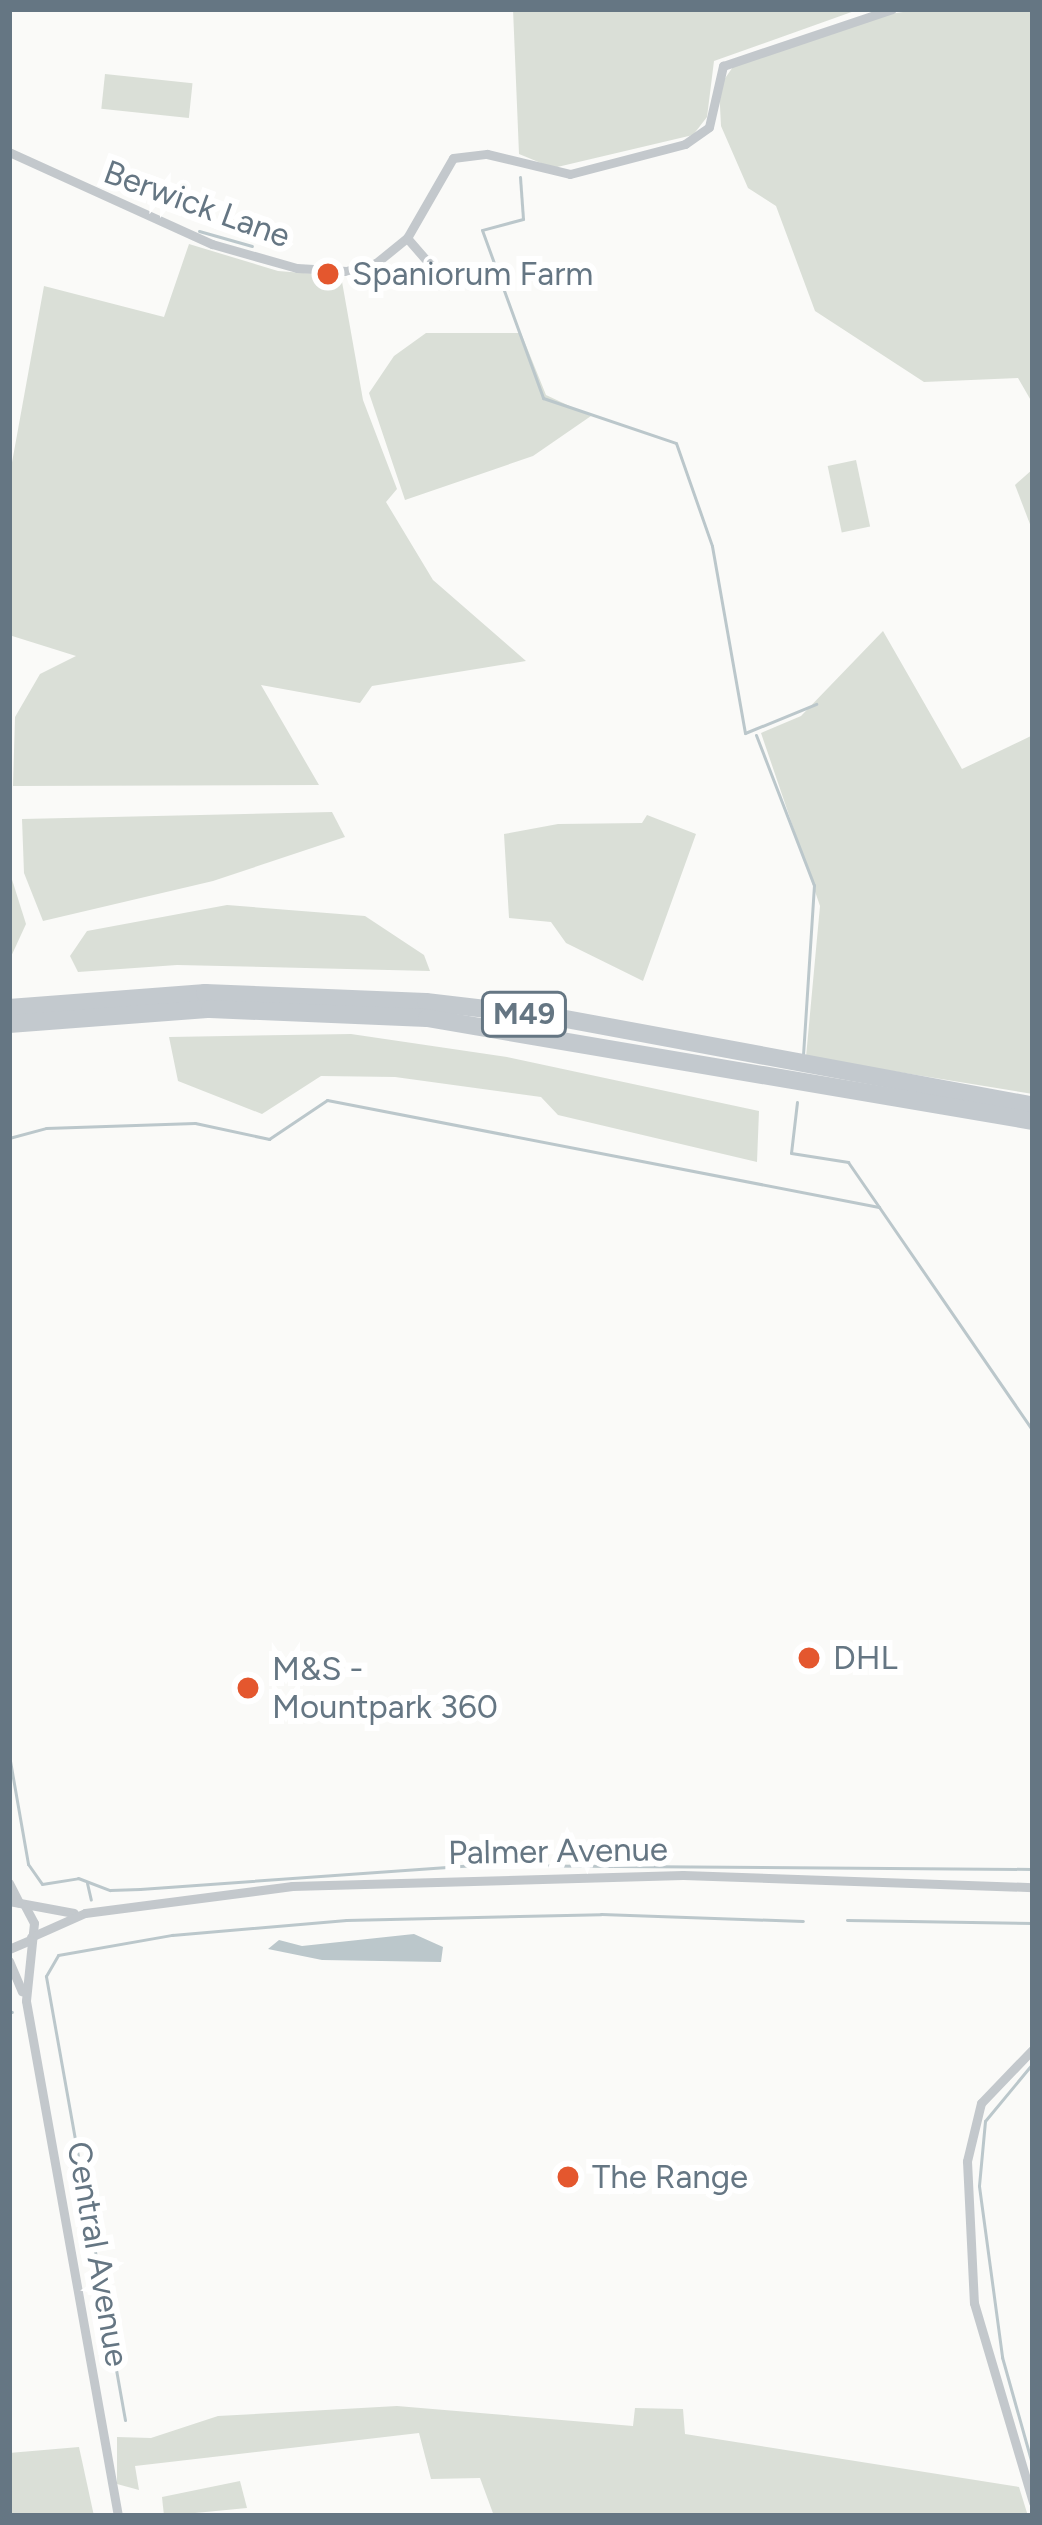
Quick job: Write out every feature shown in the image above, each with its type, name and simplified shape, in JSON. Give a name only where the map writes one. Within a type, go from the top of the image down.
[{"type":"highway","name":"M49","points":[[9,1008],[205,993],[427,1002],[555,1017],[1033,1106]]},
{"type":"highway","name":"M49","points":[[9,1024],[210,1009],[428,1018],[1033,1121]]},
{"type":"street","points":[[456,280],[440,276],[407,238],[453,158],[487,154],[570,174],[685,144],[709,127],[723,66],[892,9]]},
{"type":"street","name":"Berwick Lane","points":[[9,152],[176,231],[297,268],[364,267],[407,238]]},
{"type":"street","name":"Palmer Avenue","points":[[85,1913],[292,1886],[441,1880],[683,1875],[1033,1887]]},
{"type":"street","points":[[9,1883],[30,1939],[26,2002]]},
{"type":"street","points":[[18,1903],[85,1913]]},
{"type":"street","points":[[9,1949],[85,1913]]},
{"type":"street","points":[[9,1961],[26,2002]]},
{"type":"street","name":"Central Avenue","points":[[26,2002],[118,2516]]},
{"type":"street","points":[[1033,2048],[981,2103],[967,2161],[974,2303],[1033,2502]]},
{"type":"shaded area","points":[[513,9],[860,9],[714,61],[707,117],[693,135],[553,168],[519,154]]},
{"type":"shaded area","points":[[924,9],[1033,9],[1033,404],[1018,378],[924,382],[815,311],[776,206],[748,188],[721,126],[719,87],[737,61],[868,17]]},
{"type":"shaded area","points":[[105,74],[193,83],[189,118],[101,109]]},
{"type":"shaded area","points":[[189,244],[278,271],[341,276],[363,400],[397,489],[386,502],[433,580],[526,661],[372,686],[360,703],[261,685],[319,785],[13,786],[15,717],[40,674],[76,656],[9,635],[9,479],[44,286],[164,317]]},
{"type":"shaded area","points":[[426,333],[521,333],[546,395],[591,416],[533,456],[405,500],[369,393],[394,356]]},
{"type":"shaded area","points":[[856,460],[870,527],[842,533],[828,466]]},
{"type":"shaded area","points":[[1033,469],[1033,532],[1015,485]]},
{"type":"shaded area","points":[[883,631],[962,769],[1033,735],[1033,1094],[806,1057],[820,906],[761,733],[801,716]]},
{"type":"shaded area","points":[[332,812],[345,837],[213,881],[43,921],[24,873],[22,819]]},
{"type":"shaded area","points":[[647,815],[696,834],[643,981],[566,943],[551,922],[509,918],[504,834],[558,824],[642,823]]},
{"type":"shaded area","points":[[9,870],[26,924],[9,961]]},
{"type":"shaded area","points":[[227,905],[365,916],[424,955],[430,971],[177,965],[78,972],[70,956],[87,931]]},
{"type":"shaded area","points":[[351,1034],[507,1057],[759,1111],[757,1162],[558,1115],[541,1097],[395,1077],[321,1076],[262,1114],[178,1081],[169,1037]]},
{"type":"shaded area","points":[[414,1934],[443,1947],[441,1962],[322,1960],[268,1949],[279,1940],[302,1946]]},
{"type":"shaded area","points":[[397,2406],[633,2426],[635,2408],[683,2409],[685,2434],[1019,2487],[1028,2516],[494,2516],[480,2478],[431,2479],[419,2433],[135,2466],[139,2490],[117,2484],[117,2437],[151,2438],[218,2416]]},
{"type":"shaded area","points":[[79,2447],[94,2516],[9,2516],[9,2453]]},
{"type":"shaded area","points":[[240,2481],[247,2508],[164,2516],[162,2497]]},
{"type":"waterway","points":[[520,177],[523,219],[482,230],[543,398],[676,443],[712,546],[745,733],[816,704]]},
{"type":"waterway","points":[[199,231],[252,246]]},
{"type":"waterway","points":[[756,735],[814,885],[803,1055]]},
{"type":"waterway","points":[[9,1138],[46,1128],[195,1123],[269,1139],[327,1100],[879,1207],[1033,1431]]},
{"type":"waterway","points":[[797,1102],[791,1153],[848,1162],[879,1207]]},
{"type":"waterway","points":[[9,1755],[28,1864],[42,1884],[78,1878],[110,1890],[140,1889],[475,1865],[1032,1869]]},
{"type":"waterway","points":[[87,1883],[91,1900]]},
{"type":"waterway","points":[[125,2420],[46,1976],[58,1955],[172,1935],[346,1920],[601,1914],[803,1921]]},
{"type":"waterway","points":[[847,1920],[1033,1923]]},
{"type":"waterway","points":[[1033,2063],[985,2121],[979,2186],[1002,2357],[1033,2467]]},
{"type":"place","name":"Spaniorum Farm","points":[[328,274]]},
{"type":"place","name":"DHL","points":[[809,1658]]},
{"type":"place","name":"M&S - Mountpark 360","points":[[248,1688]]},
{"type":"place","name":"The Range","points":[[568,2177]]}]
